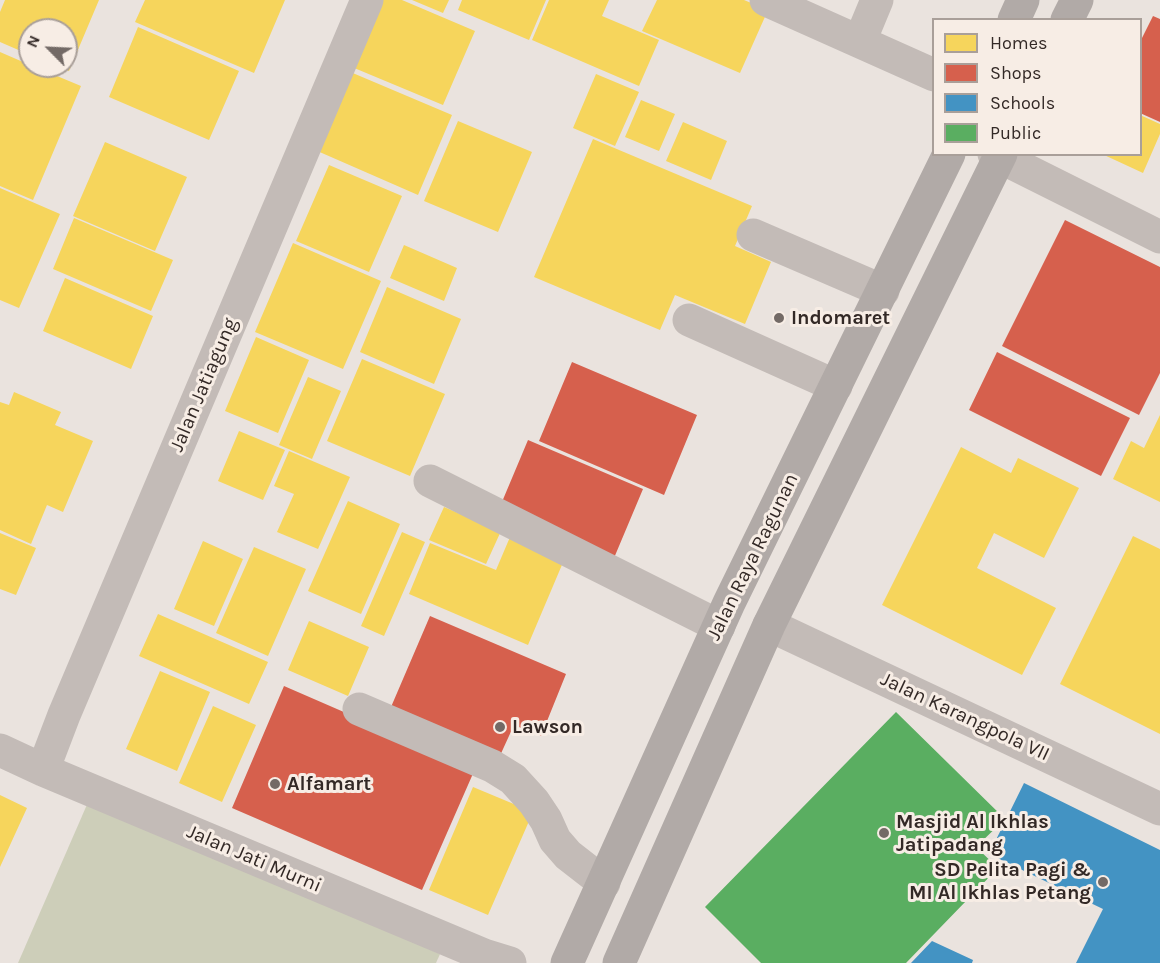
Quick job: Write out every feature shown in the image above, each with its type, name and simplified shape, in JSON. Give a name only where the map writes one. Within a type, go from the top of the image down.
[{"type":"main road","points":[[1015,18],[1023,0]]},
{"type":"main road","points":[[1068,18],[1077,0]]},
{"type":"main road","name":"Jalan Raya Ragunan","points":[[567,963],[719,626],[948,156]]},
{"type":"main road","points":[[619,963],[769,625],[1002,158]]},
{"type":"street","name":"Jalan Jatiagung","points":[[43,770],[64,715],[367,0]]},
{"type":"street","points":[[766,0],[932,75]]},
{"type":"street","points":[[860,41],[877,0]]},
{"type":"street","points":[[1002,158],[1160,237]]},
{"type":"street","points":[[753,235],[883,291]]},
{"type":"street","points":[[689,320],[836,386]]},
{"type":"street","points":[[430,481],[719,626]]},
{"type":"street","name":"Jalan Karangpola VII","points":[[769,625],[1160,809]]},
{"type":"street","points":[[359,709],[492,766],[513,779],[534,802],[555,840],[568,855],[604,883]]},
{"type":"street","name":"Jalan Jati Murni","points":[[0,750],[491,960]]},
{"type":"green space","points":[[89,800],[440,954],[436,963],[18,963]]},
{"type":"building: Homes","points":[[5,0],[99,0],[78,50],[78,18],[18,18],[18,50],[0,42],[0,12]]},
{"type":"building: Homes","points":[[145,0],[285,0],[254,73],[135,22]]},
{"type":"building: Homes","points":[[375,0],[402,0],[475,31],[443,105],[347,65]]},
{"type":"building: Homes","points":[[412,0],[449,0],[443,13]]},
{"type":"building: Homes","points":[[462,0],[546,0],[529,40],[458,10]]},
{"type":"building: Homes","points":[[549,0],[609,0],[602,16],[659,40],[639,86],[532,40]]},
{"type":"building: Homes","points":[[657,0],[744,0],[768,10],[740,73],[642,31]]},
{"type":"building: Homes","points":[[138,27],[239,71],[209,140],[109,97]]},
{"type":"building: Homes","points":[[0,52],[18,60],[18,78],[62,78],[81,86],[33,200],[0,186]]},
{"type":"building: Homes","points":[[348,71],[452,115],[418,195],[315,150]]},
{"type":"building: Homes","points":[[596,74],[639,92],[615,146],[573,128]]},
{"type":"building: Homes","points":[[641,100],[675,114],[659,151],[625,137]]},
{"type":"building: Homes","points":[[1142,116],[1160,124],[1160,134],[1143,173],[1106,156],[1142,156]]},
{"type":"building: Homes","points":[[458,121],[532,152],[498,232],[424,201]]},
{"type":"building: Homes","points":[[683,122],[727,141],[711,180],[666,161]]},
{"type":"building: Homes","points":[[593,139],[752,206],[735,246],[771,262],[745,324],[675,295],[660,330],[534,277]]},
{"type":"building: Homes","points":[[105,142],[187,177],[155,251],[73,216]]},
{"type":"building: Homes","points":[[329,165],[402,196],[369,272],[296,241]]},
{"type":"building: Homes","points":[[0,188],[60,214],[19,308],[0,300]]},
{"type":"building: Homes","points":[[74,218],[173,260],[151,311],[53,269]]},
{"type":"building: Homes","points":[[293,243],[381,281],[343,369],[255,332]]},
{"type":"building: Homes","points":[[404,245],[457,268],[444,301],[390,278]]},
{"type":"building: Homes","points":[[65,278],[153,316],[131,369],[43,331]]},
{"type":"building: Homes","points":[[387,287],[461,319],[434,384],[360,352]]},
{"type":"building: Homes","points":[[256,337],[309,360],[278,433],[225,411]]},
{"type":"building: Homes","points":[[362,359],[445,394],[410,476],[327,441]]},
{"type":"building: Homes","points":[[308,377],[341,391],[312,459],[279,445]]},
{"type":"building: Homes","points":[[14,392],[61,412],[55,425],[93,441],[63,512],[47,505],[31,544],[0,530],[0,402],[9,405]]},
{"type":"building: Homes","points":[[1160,415],[1160,502],[1113,479],[1131,441],[1144,448]]},
{"type":"building: Homes","points":[[239,431],[285,450],[263,500],[218,481]]},
{"type":"building: Homes","points":[[961,447],[1011,473],[1018,458],[1079,488],[1044,558],[994,533],[977,568],[1056,608],[1022,675],[882,605]]},
{"type":"building: Homes","points":[[289,451],[350,477],[318,549],[277,532],[294,494],[274,486]]},
{"type":"building: Homes","points":[[348,501],[400,524],[361,614],[308,591]]},
{"type":"building: Homes","points":[[444,507],[501,531],[486,564],[429,540]]},
{"type":"building: Homes","points":[[513,530],[567,553],[528,645],[409,594],[430,543],[496,570]]},
{"type":"building: Homes","points":[[402,532],[425,542],[384,636],[361,626]]},
{"type":"building: Homes","points":[[0,533],[36,548],[16,595],[0,589]]},
{"type":"building: Homes","points":[[1133,536],[1160,549],[1160,734],[1060,684]]},
{"type":"building: Homes","points":[[203,541],[243,559],[214,626],[174,609]]},
{"type":"building: Homes","points":[[254,547],[306,569],[268,656],[216,633]]},
{"type":"building: Homes","points":[[158,614],[268,662],[249,704],[139,656]]},
{"type":"building: Homes","points":[[309,621],[369,647],[348,696],[288,670]]},
{"type":"building: Homes","points":[[160,671],[210,692],[177,771],[126,749]]},
{"type":"building: Homes","points":[[213,706],[256,725],[222,802],[179,783]]},
{"type":"building: Homes","points":[[473,787],[533,812],[488,915],[429,890]]},
{"type":"building: Homes","points":[[0,795],[27,808],[0,867]]},
{"type":"building: Shops","points":[[1153,16],[1160,19],[1160,122],[1142,114],[1142,38]]},
{"type":"building: Shops","points":[[1065,220],[1160,267],[1160,373],[1139,415],[1002,346]]},
{"type":"building: Shops","points":[[997,352],[1130,418],[1101,476],[969,410]]},
{"type":"building: Shops","points":[[572,362],[697,415],[664,495],[539,441]]},
{"type":"building: Shops","points":[[528,440],[643,489],[614,558],[499,509]]},
{"type":"building: Shops","points":[[430,616],[566,674],[541,736],[514,725],[498,760],[388,714]]},
{"type":"building: Shops","points":[[284,686],[475,769],[422,890],[232,808]]},
{"type":"building: Schools","name":"SD Pelita Pagi & MI Al Ikhlas Petang","points":[[1024,783],[1160,850],[1160,963],[1076,963],[1103,909],[989,854]]},
{"type":"building: Schools","name":"SD Pelita Pagi & MI Al Ikhlas Petang","points":[[932,941],[973,960],[972,963],[911,963]]},
{"type":"building: Public","name":"Masjid Al Ikhlas Jatipadang","points":[[896,712],[1005,819],[976,847],[998,868],[906,963],[761,963],[705,907]]},
{"type":"place","name":"Indomaret","points":[[779,318]]},
{"type":"place","name":"Lawson","points":[[500,727]]},
{"type":"place","name":"Alfamart","points":[[275,784]]},
{"type":"place","name":"Masjid Al Ikhlas Jatipadang","points":[[884,833]]},
{"type":"place","name":"SD Pelita Pagi & MI Al Ikhlas Petang","points":[[1103,882]]}]
